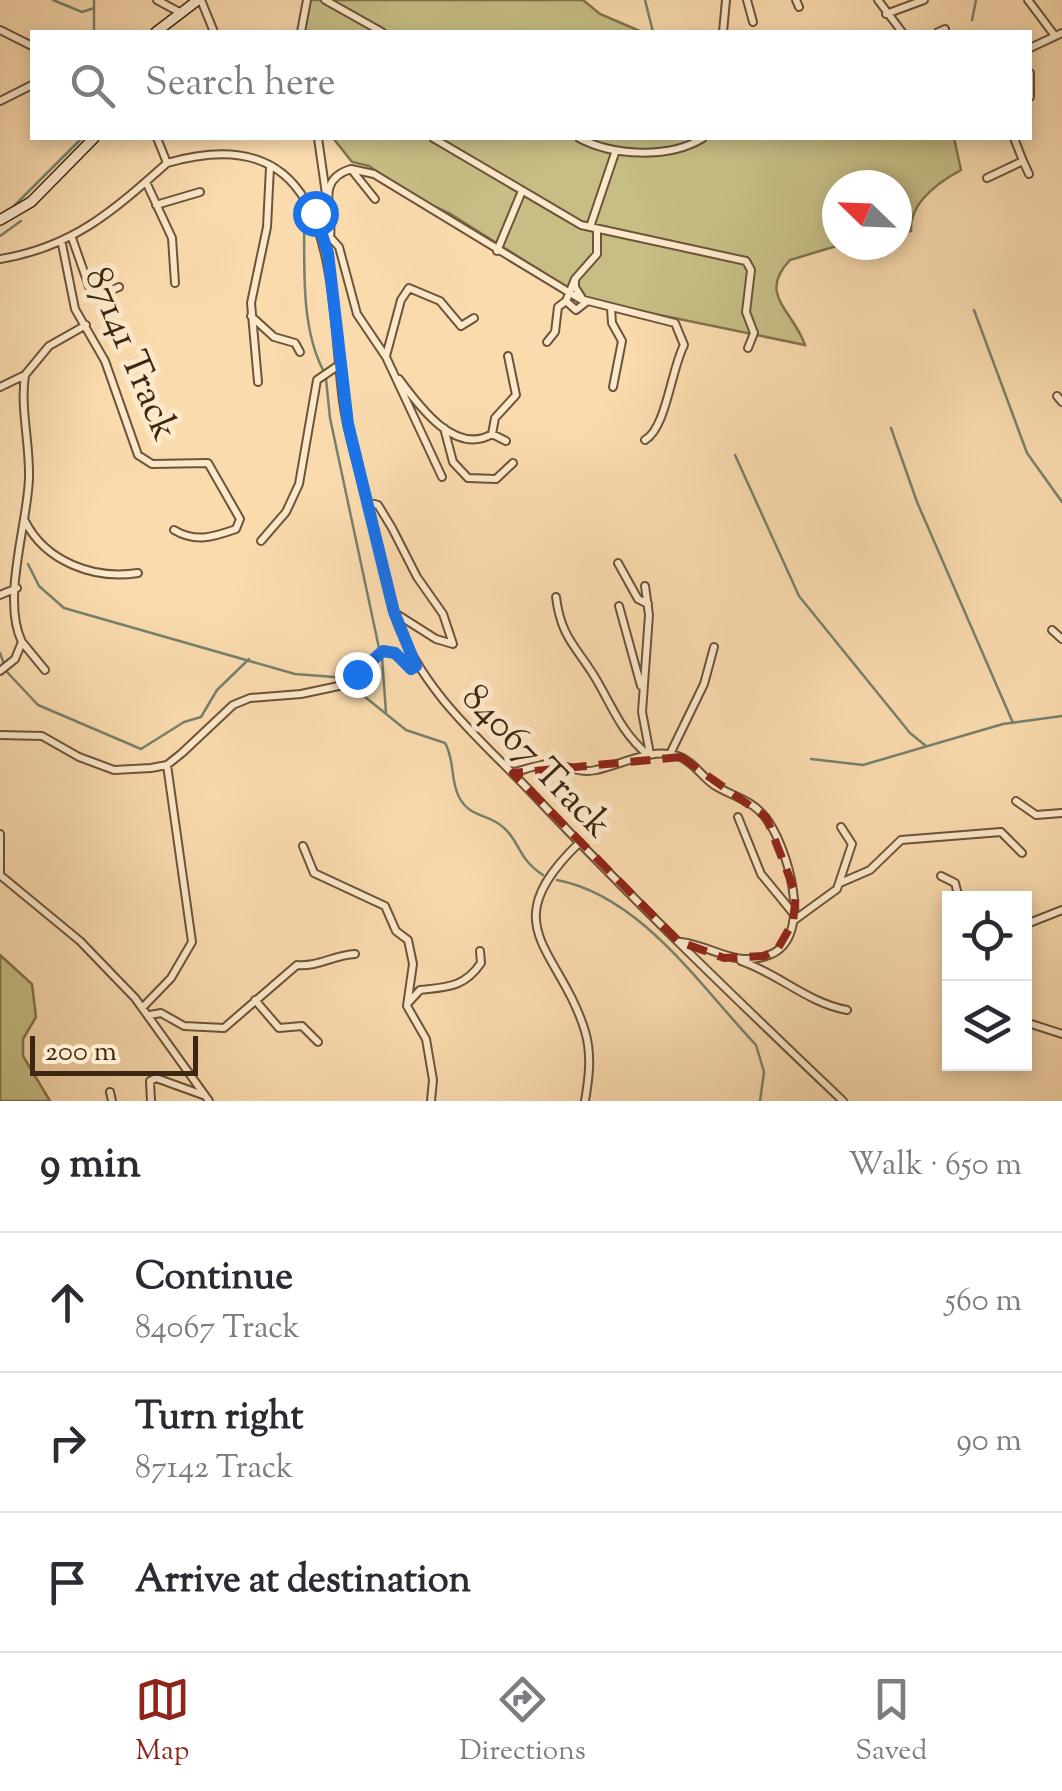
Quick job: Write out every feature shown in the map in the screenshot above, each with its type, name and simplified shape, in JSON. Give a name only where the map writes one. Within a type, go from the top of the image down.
[{"type":"main road","points":[[159,30],[199,0]]},
{"type":"main road","points":[[0,220],[30,202],[92,140]]},
{"type":"street","points":[[157,0],[181,13]]},
{"type":"street","points":[[199,0],[213,30]]},
{"type":"street","points":[[301,30],[307,0]]},
{"type":"street","points":[[324,0],[378,30]]},
{"type":"street","points":[[723,30],[726,0]]},
{"type":"street","points":[[747,0],[752,22]]},
{"type":"street","points":[[878,0],[900,30]]},
{"type":"street","points":[[886,14],[924,0]]},
{"type":"street","points":[[1028,0],[1059,35],[1032,47]]},
{"type":"street","points":[[0,30],[30,45]]},
{"type":"street","points":[[0,101],[30,86]]},
{"type":"street","points":[[0,259],[72,238],[167,163],[158,140]]},
{"type":"street","points":[[318,140],[327,239],[339,247],[357,314],[386,357],[442,478]]},
{"type":"street","points":[[435,140],[594,228],[746,261],[751,270],[746,312],[754,331],[748,348]]},
{"type":"street","points":[[584,140],[615,153],[681,147],[698,140]]},
{"type":"street","points":[[1015,140],[1029,174]]},
{"type":"street","points":[[546,342],[554,335],[558,307],[597,254],[594,228],[615,153]]},
{"type":"street","name":"84067 Track","points":[[167,163],[226,154],[270,167],[307,200],[327,239],[338,365],[394,612],[416,666],[438,696],[578,843],[843,1101]]},
{"type":"street","points":[[987,178],[1023,161]]},
{"type":"street","points":[[258,382],[250,316],[267,227],[270,167]]},
{"type":"street","points":[[326,196],[336,176],[350,169],[374,174],[566,296],[574,310],[585,301]]},
{"type":"street","points":[[350,169],[374,199]]},
{"type":"street","points":[[146,182],[172,238],[175,283]]},
{"type":"street","points":[[497,251],[522,191]]},
{"type":"street","points":[[156,205],[200,192]]},
{"type":"street","points":[[72,238],[91,292],[100,295],[119,287]]},
{"type":"street","name":"87141 Track","points":[[62,244],[75,309],[104,360],[142,462],[208,463],[240,519],[236,529],[201,539],[189,540],[174,530]]},
{"type":"street","points":[[575,279],[576,291],[585,301],[672,322],[684,343],[670,374],[668,399],[655,434],[645,440]]},
{"type":"street","points":[[386,357],[401,300],[409,288],[440,300],[460,326],[474,318]]},
{"type":"street","points":[[611,308],[612,324],[622,341],[613,387]]},
{"type":"street","points":[[250,316],[274,337],[296,343],[300,352]]},
{"type":"street","points":[[0,387],[25,375],[49,346],[86,325]]},
{"type":"street","points":[[492,434],[495,418],[516,396],[508,356]]},
{"type":"street","points":[[260,541],[286,512],[299,484],[317,380],[338,365]]},
{"type":"street","points":[[392,370],[431,419],[471,442],[492,434],[506,441]]},
{"type":"street","points":[[25,375],[29,453],[24,520],[16,557],[16,627],[22,642],[45,670]]},
{"type":"street","points":[[444,427],[453,462],[468,478],[496,480],[513,464]]},
{"type":"street","points":[[367,502],[378,505],[417,577],[443,614],[454,644],[436,640],[394,612]]},
{"type":"street","points":[[24,520],[40,544],[61,561],[103,572],[138,573]]},
{"type":"street","points":[[618,562],[638,598],[648,604]]},
{"type":"street","points":[[641,687],[648,604],[645,586]]},
{"type":"street","points":[[0,595],[17,588]]},
{"type":"street","points":[[556,597],[558,616],[574,654],[593,674],[615,720],[650,756]]},
{"type":"street","points":[[618,606],[641,687],[650,756]]},
{"type":"street","points":[[1052,630],[1062,639]]},
{"type":"street","points":[[0,671],[15,659],[22,642]]},
{"type":"street","points":[[670,754],[704,684],[714,647]]},
{"type":"street","points":[[0,735],[42,736],[78,757],[114,770],[167,765],[228,708],[244,700],[348,684],[383,651],[395,653],[411,669],[416,666]]},
{"type":"street","points":[[512,773],[548,764],[592,772],[670,754],[684,759],[766,817],[779,839],[792,881],[793,918]]},
{"type":"street","points":[[143,1006],[171,978],[192,942],[167,765]]},
{"type":"street","points":[[1016,801],[1036,815],[1062,812]]},
{"type":"street","points":[[738,817],[761,874],[793,918]]},
{"type":"street","points":[[840,883],[852,847],[841,827]]},
{"type":"street","points":[[735,959],[774,953],[793,918],[840,883],[870,870],[903,839],[996,832],[1009,836],[1022,853]]},
{"type":"street","points":[[0,834],[0,875],[80,940],[143,1006],[206,1098]]},
{"type":"street","points":[[578,843],[547,878],[536,913],[541,944],[586,1035],[590,1058],[585,1101]]},
{"type":"street","points":[[303,846],[314,873],[385,906],[396,931],[408,940],[413,964],[407,1004],[426,1039],[434,1080],[431,1101]]},
{"type":"street","points":[[942,876],[956,884],[958,891]]},
{"type":"street","points":[[1032,922],[1062,910]]},
{"type":"street","points":[[678,941],[770,971],[825,1006],[847,1010]]},
{"type":"street","points":[[407,1004],[420,990],[447,990],[469,978],[481,964],[480,952]]},
{"type":"street","points":[[150,1015],[161,1013],[184,1026],[220,1029],[297,965],[314,966],[332,955],[355,954]]},
{"type":"street","points":[[255,1000],[279,1028],[302,1026],[318,1042]]},
{"type":"street","points":[[1032,1024],[1062,1034]]},
{"type":"street","points":[[151,1101],[150,1081],[156,1078],[206,1098]]},
{"type":"street","points":[[110,1092],[112,1101]]},
{"type":"highlighted area","points":[[681,757],[766,817],[796,894],[793,922],[777,950],[764,956],[724,958],[678,941],[513,773]]},
{"type":"shaded area","points":[[304,0],[583,0],[600,14],[637,30],[299,30]]},
{"type":"shaded area","points":[[335,140],[954,140],[961,170],[920,202],[912,221],[912,170],[822,170],[822,250],[790,260],[777,283],[781,302],[805,345],[587,300],[449,213],[407,194],[369,166],[352,162]]},
{"type":"shaded area","points":[[0,955],[32,984],[36,1017],[23,1039],[23,1056],[50,1101],[0,1101]]},
{"type":"waterway","points":[[53,0],[82,12],[94,8],[94,0]]},
{"type":"waterway","points":[[645,0],[652,30]]},
{"type":"waterway","points":[[972,20],[976,0]]},
{"type":"waterway","points":[[94,9],[94,30]]},
{"type":"waterway","points":[[13,207],[80,140]]},
{"type":"waterway","points":[[304,217],[307,314],[323,370]]},
{"type":"waterway","points":[[0,236],[21,221]]},
{"type":"waterway","points":[[974,310],[1027,453],[1062,502]]},
{"type":"waterway","points":[[326,379],[330,418],[379,648]]},
{"type":"waterway","points":[[891,428],[917,502],[1013,723]]},
{"type":"waterway","points":[[735,455],[799,596],[910,733],[926,746]]},
{"type":"waterway","points":[[28,564],[39,586],[64,608],[295,674],[347,678]]},
{"type":"waterway","points":[[0,653],[4,664]]},
{"type":"waterway","points":[[382,657],[386,713]]},
{"type":"waterway","points":[[7,672],[38,705],[141,749],[184,722],[201,717],[217,690],[249,659]]},
{"type":"waterway","points":[[354,688],[406,730],[445,743],[463,804],[503,827],[528,862],[543,875]]},
{"type":"waterway","points":[[811,759],[863,765],[1003,724],[1062,716]]},
{"type":"waterway","points":[[557,880],[616,904],[691,971],[756,1045],[764,1072],[760,1101]]},
{"type":"route","points":[[315,213],[328,253],[343,403],[394,612],[416,666],[411,669],[395,653],[383,651],[357,674]]}]
